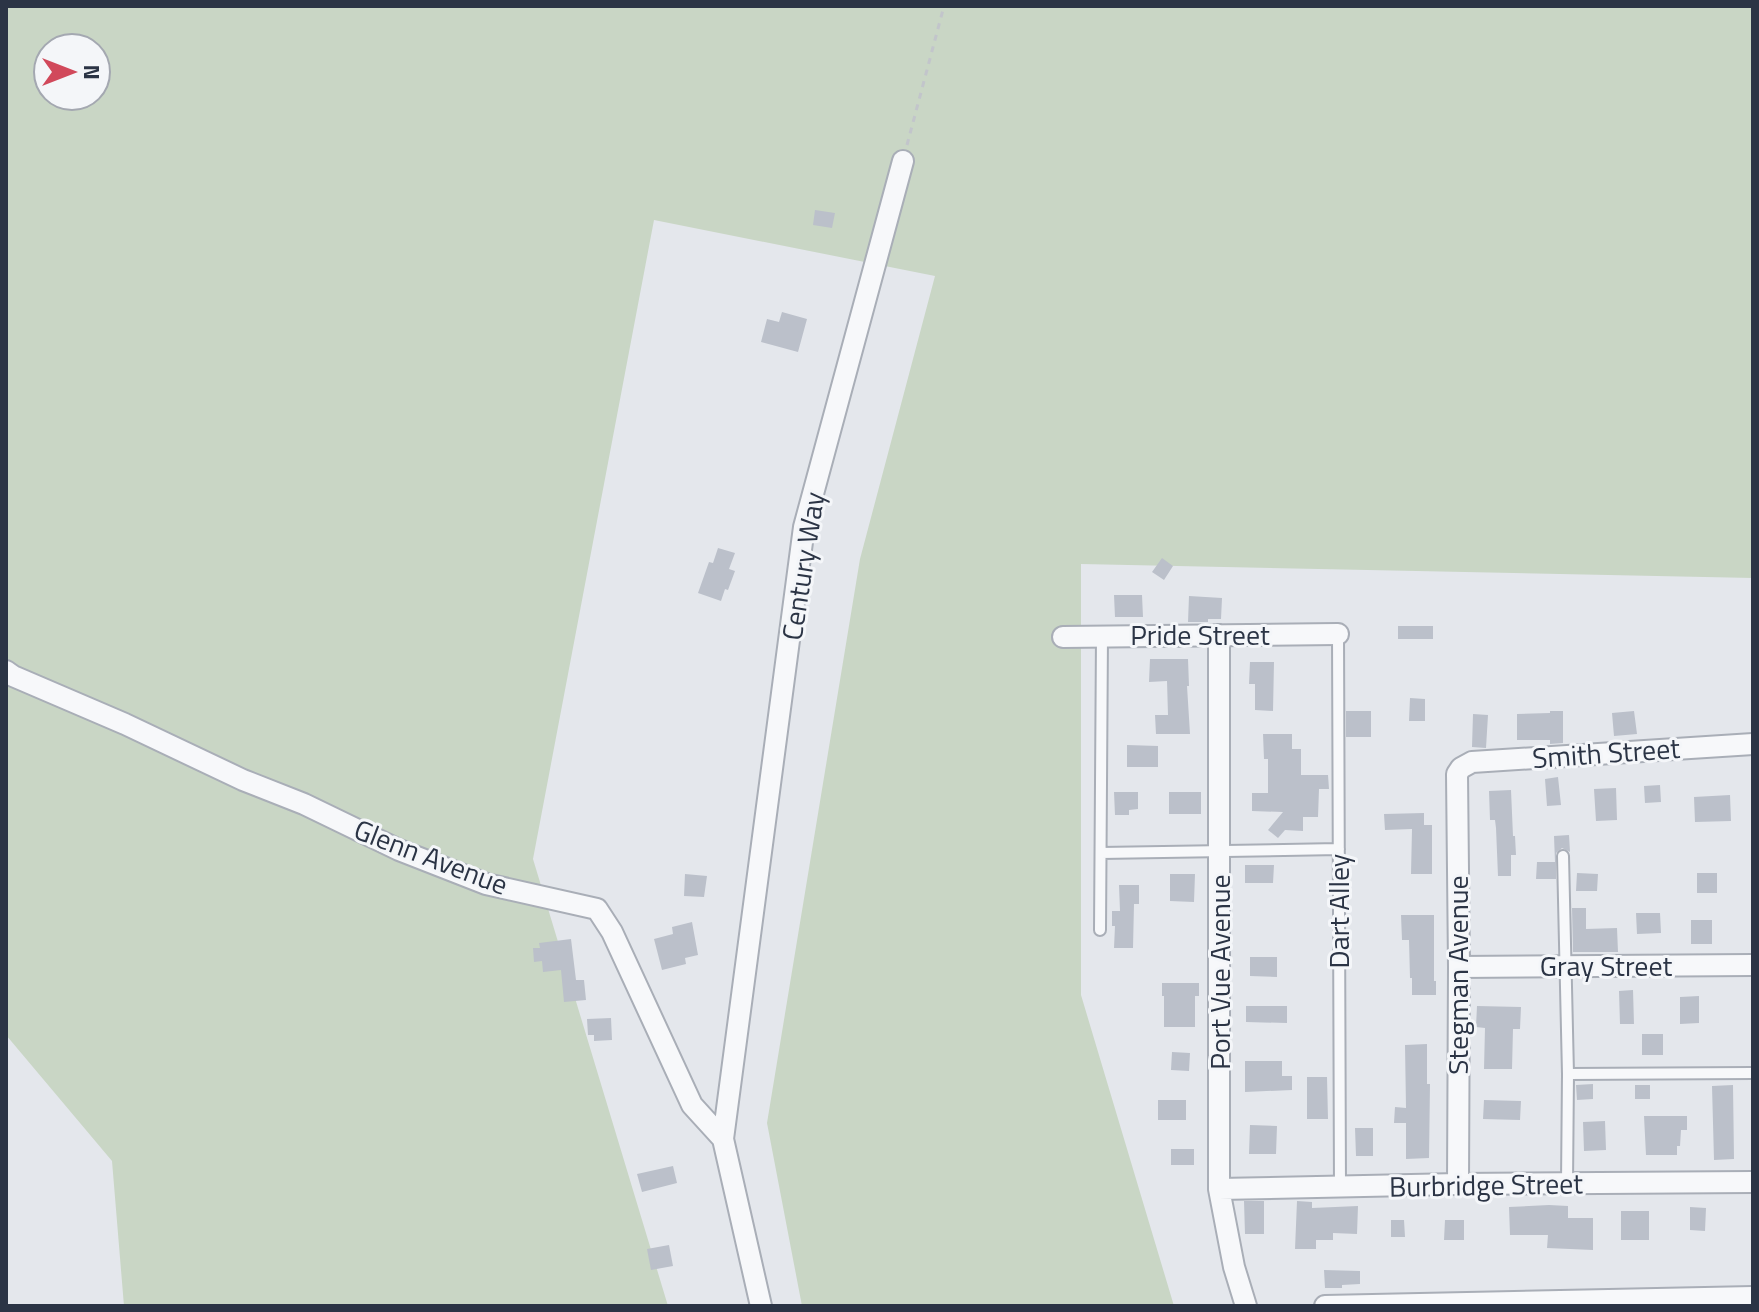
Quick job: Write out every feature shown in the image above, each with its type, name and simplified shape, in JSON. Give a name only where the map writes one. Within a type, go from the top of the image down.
[{"type":"street","name":"Century Way","points":[[723,1139],[804,527],[903,161]]},
{"type":"street","name":"Pride Street","points":[[1063,637],[1338,634]]},
{"type":"street","name":"Port Vue Avenue","points":[[1219,635],[1219,1189],[1234,1267],[1246,1306]]},
{"type":"street","name":"Glenn Avenue","points":[[6,671],[243,780],[304,804],[399,850],[486,884],[597,909],[612,932],[692,1105],[723,1139],[761,1306]]},
{"type":"street","name":"Smith Street","points":[[1461,768],[1472,762],[1753,744]]},
{"type":"street","name":"Stegman Avenue","points":[[1458,1184],[1457,774],[1461,768]]},
{"type":"street","name":"Gray Street","points":[[1459,967],[1753,965]]},
{"type":"street","name":"Burbridge Street","points":[[1219,1189],[1753,1182]]},
{"type":"street","points":[[1325,1306],[1753,1297]]},
{"type":"lane","name":"Dart Alley","points":[[1338,634],[1340,1187]]},
{"type":"lane","points":[[1100,930],[1102,636]]},
{"type":"lane","points":[[1101,853],[1339,849]]},
{"type":"lane","points":[[1563,856],[1567,1183]]},
{"type":"lane","points":[[1568,1074],[1753,1073]]},
{"type":"path","points":[[903,161],[944,6]]},
{"type":"green space","points":[[6,6],[1753,6],[1753,578],[1081,564],[1081,995],[1174,1306],[802,1306],[767,1123],[860,559],[935,276],[654,220],[533,859],[668,1306],[124,1306],[112,1161],[6,1035]]},
{"type":"building","points":[[815,210],[835,213],[832,228],[813,225]]},
{"type":"building","points":[[782,312],[807,319],[798,352],[761,342],[767,319],[779,322]]},
{"type":"building","points":[[718,548],[735,553],[729,569],[735,571],[721,601],[698,593],[709,562],[713,563]]},
{"type":"building","points":[[1162,558],[1173,566],[1164,580],[1152,572]]},
{"type":"building","points":[[1114,595],[1142,595],[1143,617],[1115,617]]},
{"type":"building","points":[[1189,596],[1222,598],[1221,619],[1188,622]]},
{"type":"building","points":[[1398,626],[1433,626],[1433,639],[1398,639]]},
{"type":"building","points":[[1150,659],[1188,659],[1190,734],[1156,734],[1155,715],[1168,715],[1167,681],[1149,682]]},
{"type":"building","points":[[1250,662],[1274,662],[1273,711],[1255,710],[1255,684],[1249,684]]},
{"type":"building","points":[[1410,698],[1425,699],[1425,721],[1409,721]]},
{"type":"building","points":[[1346,711],[1371,711],[1371,737],[1346,737]]},
{"type":"building","points":[[1563,711],[1563,743],[1517,740],[1517,714]]},
{"type":"building","points":[[1634,711],[1637,734],[1614,736],[1612,713]]},
{"type":"building","points":[[1473,714],[1488,715],[1486,748],[1472,747]]},
{"type":"building","points":[[1263,734],[1292,734],[1292,749],[1301,749],[1301,775],[1328,775],[1329,789],[1319,789],[1318,817],[1303,817],[1303,831],[1285,830],[1278,838],[1268,830],[1283,812],[1252,811],[1252,793],[1268,793],[1268,759],[1264,759]]},
{"type":"building","points":[[1127,745],[1158,746],[1158,767],[1127,767]]},
{"type":"building","points":[[1558,777],[1561,805],[1547,806],[1545,779]]},
{"type":"building","points":[[1660,785],[1661,802],[1645,803],[1644,786]]},
{"type":"building","points":[[1616,788],[1617,820],[1596,821],[1594,789]]},
{"type":"building","points":[[1511,790],[1516,855],[1511,855],[1511,876],[1498,876],[1496,828],[1495,820],[1490,820],[1489,791]]},
{"type":"building","points":[[1114,792],[1138,792],[1138,809],[1129,810],[1129,815],[1115,815]]},
{"type":"building","points":[[1169,792],[1201,792],[1201,814],[1169,814]]},
{"type":"building","points":[[1730,795],[1731,821],[1695,822],[1694,797]]},
{"type":"building","points":[[1424,813],[1424,825],[1432,825],[1432,874],[1411,874],[1412,829],[1385,830],[1384,814]]},
{"type":"building","points":[[1569,835],[1570,852],[1562,848],[1556,853],[1556,879],[1536,879],[1537,862],[1555,862],[1554,836]]},
{"type":"building","points":[[1245,865],[1274,865],[1273,883],[1245,883]]},
{"type":"building","points":[[1577,873],[1598,874],[1597,891],[1576,891]]},
{"type":"building","points":[[1697,873],[1717,873],[1717,893],[1697,893]]},
{"type":"building","points":[[685,874],[707,876],[704,897],[684,896]]},
{"type":"building","points":[[1170,874],[1195,874],[1194,902],[1170,901]]},
{"type":"building","points":[[1119,885],[1139,885],[1139,904],[1134,904],[1133,948],[1114,948],[1112,911],[1120,911]]},
{"type":"building","points":[[1572,908],[1586,908],[1586,929],[1617,928],[1618,952],[1573,952]]},
{"type":"building","points":[[1636,913],[1660,913],[1661,933],[1637,934]]},
{"type":"building","points":[[1401,915],[1434,915],[1436,995],[1412,995],[1409,940],[1402,940]]},
{"type":"building","points":[[1691,920],[1712,920],[1712,944],[1691,944]]},
{"type":"building","points":[[692,922],[698,955],[685,958],[686,964],[662,970],[654,939],[673,934],[672,927]]},
{"type":"building","points":[[571,939],[576,980],[584,980],[586,1000],[564,1002],[561,970],[543,972],[542,961],[534,962],[533,948],[540,948],[539,943]]},
{"type":"building","points":[[1250,957],[1277,957],[1277,977],[1250,976]]},
{"type":"building","points":[[1162,983],[1199,983],[1199,996],[1195,996],[1195,1027],[1164,1027]]},
{"type":"building","points":[[1633,990],[1634,1024],[1620,1024],[1619,991]]},
{"type":"building","points":[[1699,996],[1699,1023],[1680,1024],[1680,997]]},
{"type":"building","points":[[1246,1006],[1287,1006],[1287,1023],[1246,1022]]},
{"type":"building","points":[[1477,1006],[1521,1007],[1520,1029],[1513,1029],[1512,1069],[1484,1069],[1485,1028],[1476,1027]]},
{"type":"building","points":[[611,1018],[612,1040],[594,1041],[594,1035],[588,1035],[587,1019]]},
{"type":"building","points":[[1642,1034],[1663,1034],[1663,1055],[1642,1055]]},
{"type":"building","points":[[1427,1044],[1429,1158],[1406,1159],[1406,1123],[1394,1123],[1395,1107],[1406,1108],[1405,1045]]},
{"type":"building","points":[[1172,1052],[1190,1053],[1189,1071],[1171,1070]]},
{"type":"building","points":[[1245,1061],[1282,1061],[1282,1076],[1292,1076],[1292,1090],[1245,1092]]},
{"type":"building","points":[[1307,1077],[1327,1077],[1328,1119],[1307,1119]]},
{"type":"building","points":[[1593,1084],[1593,1099],[1577,1100],[1576,1085]]},
{"type":"building","points":[[1635,1085],[1650,1085],[1650,1099],[1635,1099]]},
{"type":"building","points":[[1733,1085],[1734,1159],[1714,1160],[1712,1086]]},
{"type":"building","points":[[1158,1100],[1186,1100],[1186,1120],[1158,1120]]},
{"type":"building","points":[[1484,1100],[1521,1101],[1520,1120],[1483,1119]]},
{"type":"building","points":[[1644,1116],[1687,1116],[1687,1130],[1681,1130],[1677,1155],[1646,1155]]},
{"type":"building","points":[[1605,1121],[1606,1150],[1584,1151],[1583,1122]]},
{"type":"building","points":[[1250,1125],[1277,1126],[1276,1154],[1249,1154]]},
{"type":"building","points":[[1355,1128],[1373,1128],[1373,1156],[1356,1156]]},
{"type":"building","points":[[1171,1149],[1194,1149],[1194,1165],[1171,1165]]},
{"type":"building","points":[[673,1166],[677,1183],[642,1192],[637,1174]]},
{"type":"building","points":[[1244,1201],[1264,1201],[1264,1234],[1245,1234]]},
{"type":"building","points":[[1297,1201],[1312,1202],[1312,1208],[1358,1206],[1357,1234],[1333,1233],[1333,1240],[1316,1240],[1316,1249],[1295,1249]]},
{"type":"building","points":[[1568,1206],[1568,1218],[1593,1218],[1593,1250],[1547,1248],[1548,1235],[1510,1235],[1509,1207]]},
{"type":"building","points":[[1690,1207],[1706,1208],[1705,1231],[1690,1230]]},
{"type":"building","points":[[1621,1211],[1649,1211],[1649,1240],[1621,1240]]},
{"type":"building","points":[[1391,1220],[1404,1220],[1405,1237],[1391,1237]]},
{"type":"building","points":[[1445,1220],[1464,1220],[1464,1240],[1444,1240]]},
{"type":"building","points":[[669,1245],[673,1266],[651,1270],[647,1249]]},
{"type":"building","points":[[1324,1270],[1360,1271],[1360,1284],[1325,1288]]}]
